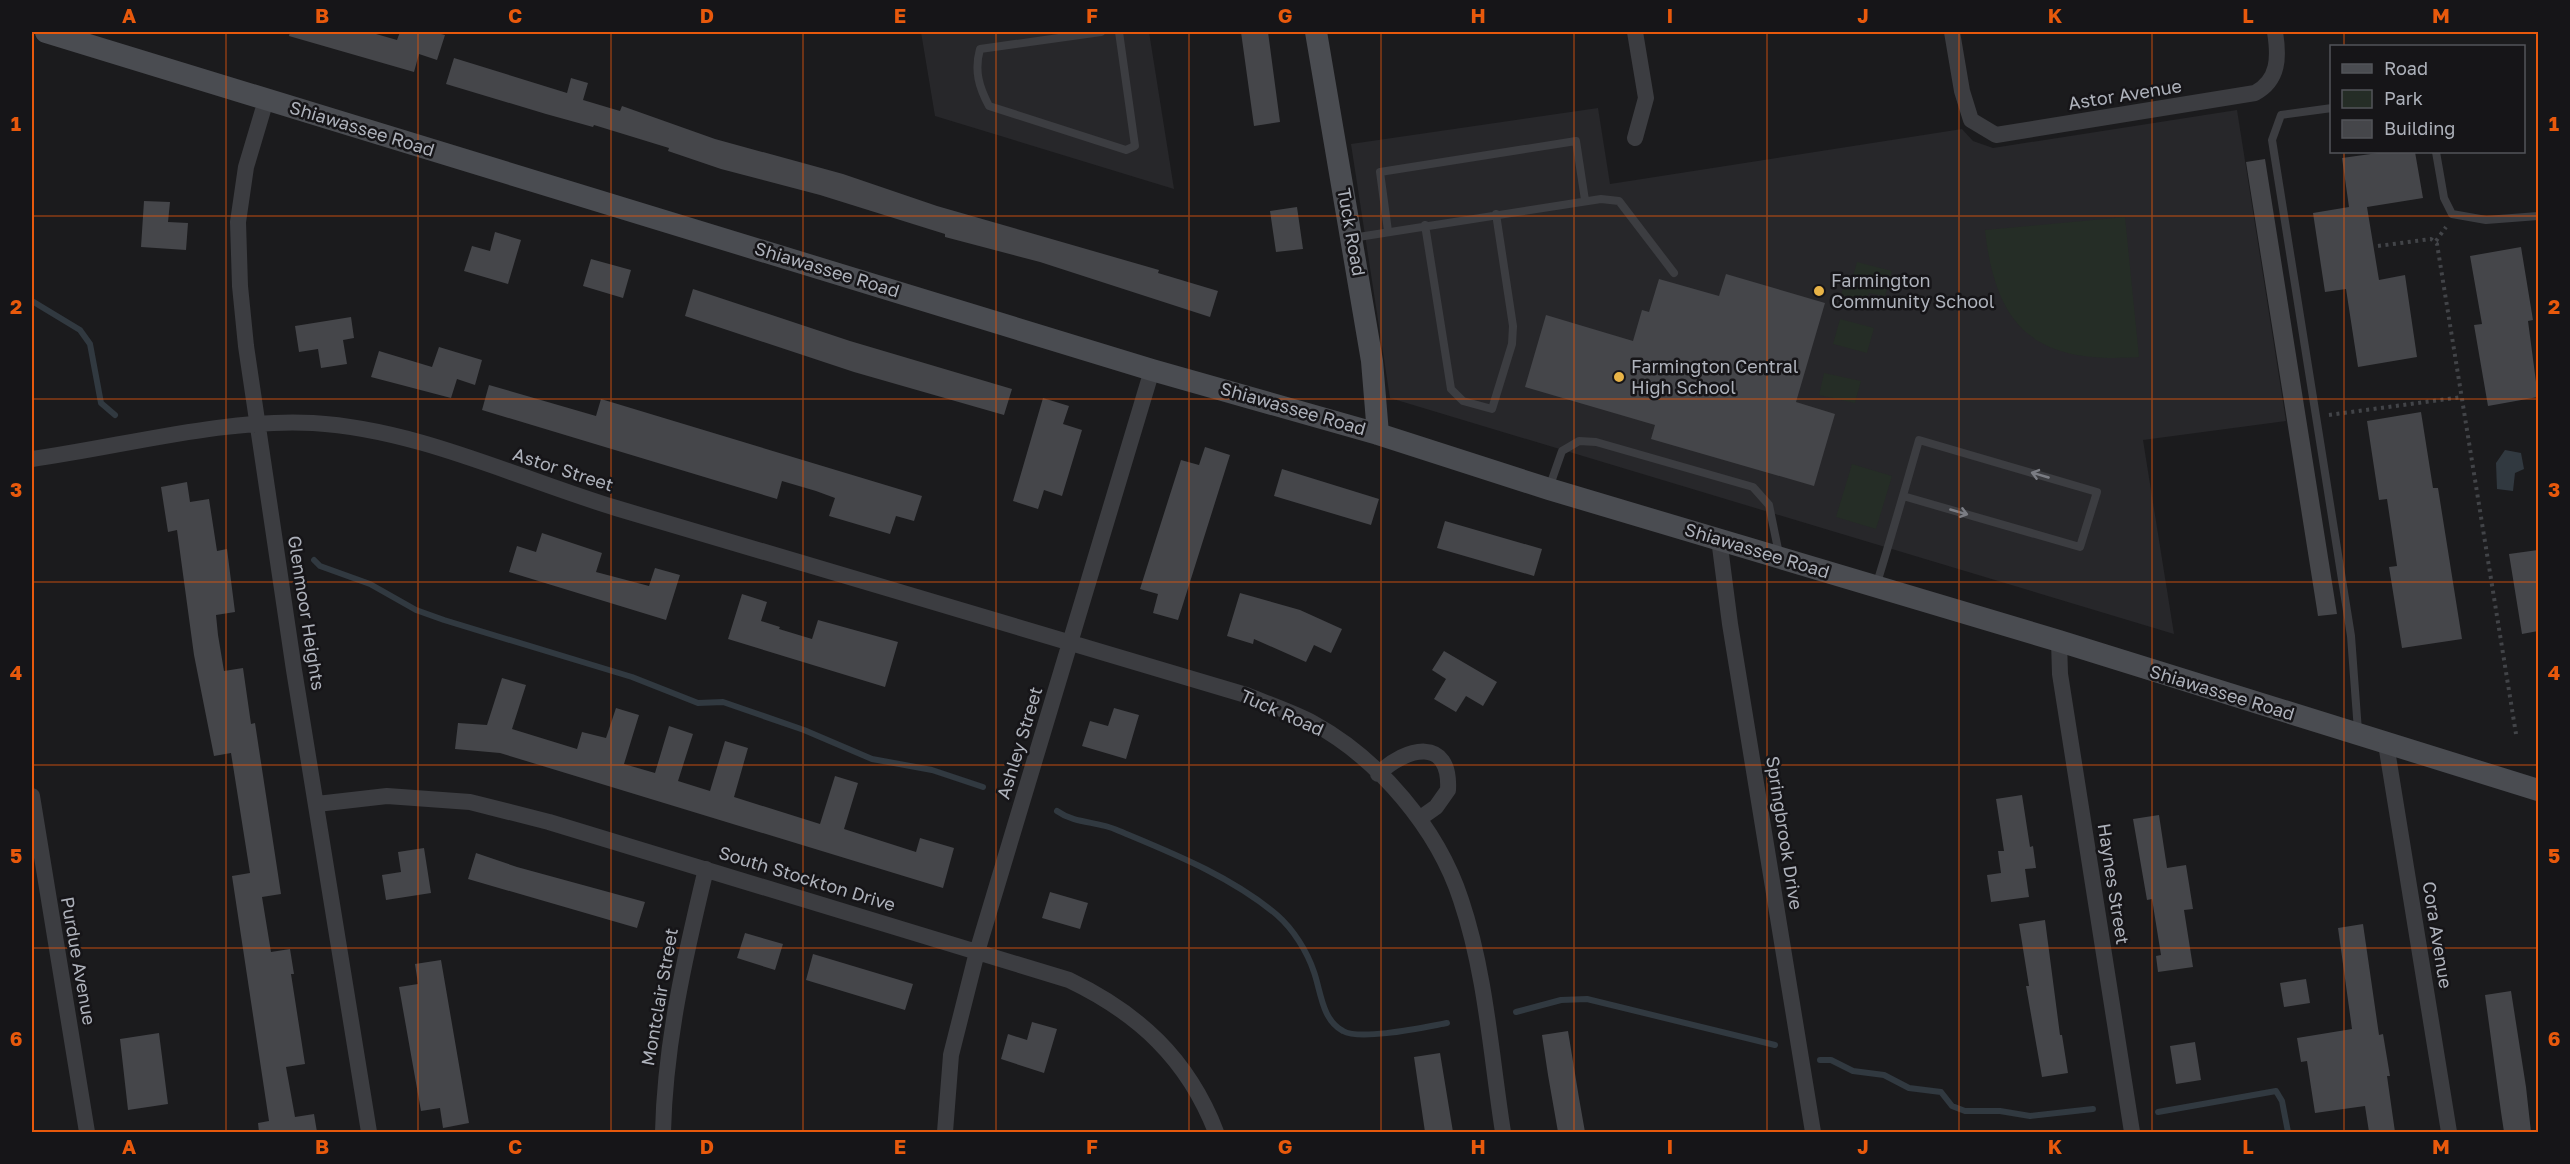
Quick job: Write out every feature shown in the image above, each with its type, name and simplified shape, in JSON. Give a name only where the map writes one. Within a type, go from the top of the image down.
[{"type":"street","name":"Shiawassee Road","points":[[46,32],[1152,370],[1378,434],[1549,489],[2059,641],[2538,790]]},
{"type":"street","name":"Tuck Road","points":[[1316,32],[1372,361],[1378,434]]},
{"type":"street","points":[[1635,32],[1646,98],[1635,138]]},
{"type":"street","name":"Astor Avenue","points":[[1952,32],[1962,91],[1971,120],[1996,135],[2255,93],[2266,87],[2276,68],[2275,32]]},
{"type":"street","name":"Glenmoor Heights","points":[[266,100],[246,167],[238,222],[242,310],[292,658],[369,1132]]},
{"type":"street","name":"Ashley Street","points":[[945,1132],[951,1055],[976,952],[1071,642],[1106,515],[1152,370]]},
{"type":"street","name":"Astor Street","points":[[32,459],[234,426],[314,423],[388,435],[607,505],[1071,642]]},
{"type":"street","name":"Springbrook Drive","points":[[1719,539],[1730,624],[1813,1132]]},
{"type":"street","name":"Haynes Street","points":[[2059,641],[2060,674],[2132,1132]]},
{"type":"street","name":"Tuck Road","points":[[1071,642],[1246,695],[1282,709],[1314,724],[1352,750],[1394,788],[1419,819],[1447,864],[1471,935],[1503,1132]]},
{"type":"street","name":"Cora Avenue","points":[[2386,744],[2449,1132]]},
{"type":"street","points":[[1378,774],[1390,762],[1412,752],[1426,751],[1440,758],[1446,766],[1448,790],[1436,807],[1419,819]]},
{"type":"street","name":"Purdue Avenue","points":[[32,796],[87,1132]]},
{"type":"street","name":"South Stockton Drive","points":[[317,804],[387,796],[470,802],[549,822],[1069,981],[1110,1000],[1142,1024],[1187,1076],[1216,1132]]},
{"type":"street","name":"Montclair Street","points":[[663,1132],[667,1067],[676,1002],[706,869]]},
{"type":"lane","points":[[1101,32],[980,49],[976,62],[979,88],[989,106],[1126,150],[1135,146],[1119,32]]},
{"type":"lane","points":[[2330,108],[2281,115],[2272,140],[2351,636],[2358,735]]},
{"type":"lane","points":[[1388,231],[1380,172],[1576,141],[1586,200]]},
{"type":"lane","points":[[2436,153],[2444,198],[2452,214],[2487,220],[2538,216]]},
{"type":"lane","points":[[1352,238],[1586,200],[1619,201],[1674,273]]},
{"type":"lane","points":[[1425,225],[1451,389],[1463,400],[1492,409],[1512,344],[1513,326],[1496,214]]},
{"type":"lane","points":[[1876,587],[1919,440],[2097,492],[2080,547],[1903,496]]},
{"type":"lane","points":[[1549,489],[1562,451],[1579,441],[1596,442],[1753,487],[1769,505],[1780,558]]},
{"type":"path","points":[[2378,246],[2436,241],[2516,734]]},
{"type":"path","points":[[2316,417],[2462,397]]},
{"type":"shaded area","points":[[921,32],[1149,32],[1174,189],[935,116]]},
{"type":"shaded area","name":"Farmington Community School","points":[[1598,108],[1610,184],[1962,129],[1973,141],[1993,148],[2237,110],[2286,421],[2143,440],[2174,634],[1390,398],[1351,144]]},
{"type":"shaded area","points":[[2505,450],[2521,453],[2524,469],[2515,473],[2513,491],[2497,489],[2496,463]]},
{"type":"green space","points":[[2125,217],[2139,357],[2104,358],[2074,354],[2049,347],[2028,334],[2012,316],[2000,293],[1991,265],[1985,230]]},
{"type":"green space","points":[[1857,262],[1892,271],[1885,296],[1869,293],[1866,301],[1841,295],[1847,275],[1853,276]]},
{"type":"green space","points":[[1840,319],[1874,328],[1867,353],[1833,344]]},
{"type":"green space","points":[[1824,373],[1861,381],[1855,403],[1819,395]]},
{"type":"green space","points":[[1852,464],[1892,476],[1876,529],[1836,517]]},
{"type":"building","points":[[290,32],[369,32],[397,40],[400,32],[433,32],[445,35],[437,60],[419,54],[414,72],[289,36]]},
{"type":"building","points":[[1241,32],[1268,32],[1280,122],[1254,126]]},
{"type":"building","points":[[454,58],[567,93],[571,78],[588,83],[583,100],[620,111],[622,106],[715,139],[843,174],[937,206],[1159,270],[1158,273],[1218,291],[1210,317],[1040,262],[945,237],[945,234],[820,195],[721,169],[668,151],[669,148],[594,125],[593,127],[546,114],[446,84]]},
{"type":"building","points":[[2378,153],[2415,153],[2423,198],[2367,207],[2379,280],[2405,275],[2417,357],[2358,367],[2346,289],[2325,292],[2313,213],[2349,207],[2342,158]]},
{"type":"building","points":[[2265,159],[2337,614],[2318,616],[2246,162]]},
{"type":"building","points":[[144,201],[170,202],[168,222],[188,223],[186,250],[141,247]]},
{"type":"building","points":[[1297,207],[1303,249],[1276,252],[1270,211]]},
{"type":"building","points":[[495,232],[521,240],[508,284],[464,271],[472,246],[490,251]]},
{"type":"building","points":[[2521,247],[2533,320],[2528,321],[2538,397],[2488,406],[2474,325],[2482,324],[2470,256]]},
{"type":"building","points":[[591,259],[631,270],[623,298],[583,286]]},
{"type":"building","name":"Farmington Central High School","points":[[1726,274],[1825,303],[1796,402],[1835,414],[1814,486],[1651,439],[1655,425],[1525,387],[1546,315],[1633,341],[1642,310],[1649,312],[1659,279],[1719,296]]},
{"type":"building","points":[[693,289],[850,341],[1012,389],[1004,415],[854,372],[685,316]]},
{"type":"building","points":[[351,317],[354,338],[343,340],[347,364],[321,368],[318,349],[299,352],[295,326]]},
{"type":"building","points":[[439,347],[482,360],[475,385],[457,379],[451,398],[371,377],[379,351],[432,367]]},
{"type":"building","points":[[489,385],[596,416],[601,399],[922,496],[914,521],[896,516],[890,534],[829,516],[835,498],[816,491],[782,481],[777,499],[482,410]]},
{"type":"building","points":[[1043,398],[1069,406],[1063,424],[1082,430],[1062,496],[1044,490],[1038,509],[1013,501]]},
{"type":"building","points":[[2421,412],[2433,488],[2438,488],[2462,639],[2402,648],[2389,567],[2397,566],[2387,499],[2379,500],[2367,421]]},
{"type":"building","points":[[1205,447],[1230,455],[1178,620],[1153,613],[1158,594],[1140,589],[1181,460],[1199,465]]},
{"type":"building","points":[[1282,469],[1379,499],[1371,525],[1274,496]]},
{"type":"building","points":[[187,482],[190,502],[209,499],[217,551],[227,549],[235,612],[216,615],[218,635],[224,671],[243,668],[251,724],[255,723],[281,894],[262,897],[271,952],[290,949],[294,974],[291,974],[305,1064],[286,1067],[295,1117],[314,1114],[317,1132],[259,1132],[258,1123],[269,1121],[232,876],[250,873],[231,753],[214,756],[194,655],[177,530],[168,532],[161,487]]},
{"type":"building","points":[[1445,521],[1542,549],[1534,576],[1437,548]]},
{"type":"building","points":[[542,533],[602,553],[596,572],[649,586],[655,568],[680,575],[666,620],[509,572],[517,546],[536,552]]},
{"type":"building","points":[[2538,550],[2538,631],[2522,634],[2509,554]]},
{"type":"building","points":[[1240,593],[1300,610],[1342,629],[1331,653],[1314,645],[1306,662],[1254,639],[1253,644],[1227,636]]},
{"type":"building","points":[[742,594],[767,602],[761,621],[780,627],[779,629],[812,639],[818,620],[898,642],[885,687],[728,639]]},
{"type":"building","points":[[1444,651],[1497,682],[1483,706],[1466,696],[1456,712],[1434,699],[1446,679],[1432,670]]},
{"type":"building","points":[[502,678],[526,685],[512,729],[577,749],[582,732],[606,738],[616,708],[639,715],[624,764],[655,773],[669,726],[693,734],[678,781],[710,791],[725,741],[748,748],[734,797],[820,824],[835,776],[858,783],[844,829],[916,852],[920,838],[954,848],[943,888],[500,753],[455,749],[458,723],[487,725]]},
{"type":"building","points":[[1114,708],[1139,715],[1126,759],[1082,746],[1090,721],[1108,726]]},
{"type":"building","points":[[2022,795],[2030,847],[2033,846],[2036,868],[2025,869],[2029,897],[1991,902],[1987,875],[2001,873],[1998,851],[2004,851],[1996,799]]},
{"type":"building","points":[[2159,815],[2167,868],[2186,865],[2193,909],[2184,910],[2193,967],[2158,972],[2156,956],[2161,955],[2152,899],[2147,900],[2133,819]]},
{"type":"building","points":[[424,848],[431,893],[386,900],[382,875],[401,872],[398,852]]},
{"type":"building","points":[[476,853],[517,867],[645,902],[637,928],[468,879]]},
{"type":"building","points":[[1050,892],[1088,903],[1080,929],[1042,918]]},
{"type":"building","points":[[2045,920],[2060,1035],[2062,1035],[2068,1073],[2042,1077],[2026,986],[2029,986],[2019,924]]},
{"type":"building","points":[[2363,924],[2379,1035],[2383,1034],[2390,1076],[2387,1076],[2395,1132],[2369,1132],[2365,1106],[2315,1113],[2307,1061],[2301,1062],[2297,1038],[2352,1029],[2338,928]]},
{"type":"building","points":[[745,933],[783,944],[775,970],[737,958]]},
{"type":"building","points":[[813,954],[913,984],[905,1010],[806,980]]},
{"type":"building","points":[[441,960],[469,1123],[443,1128],[440,1108],[421,1111],[399,987],[418,984],[415,964]]},
{"type":"building","points":[[2306,979],[2310,1003],[2284,1007],[2280,983]]},
{"type":"building","points":[[2511,991],[2531,1132],[2504,1132],[2501,1112],[2485,995]]},
{"type":"building","points":[[1032,1022],[1057,1029],[1044,1073],[1001,1059],[1008,1034],[1027,1040]]},
{"type":"building","points":[[1568,1031],[1585,1132],[1558,1132],[1548,1075],[1542,1035]]},
{"type":"building","points":[[159,1033],[168,1104],[128,1110],[120,1039]]},
{"type":"building","points":[[2195,1042],[2201,1080],[2176,1084],[2170,1046]]},
{"type":"building","points":[[1440,1053],[1453,1132],[1425,1132],[1414,1057]]},
{"type":"waterway","points":[[32,301],[80,330],[90,344],[101,403],[115,415]]},
{"type":"waterway","points":[[314,560],[320,566],[370,584],[416,610],[444,620],[632,677],[698,703],[723,702],[804,730],[872,759],[932,770],[983,787]]},
{"type":"waterway","points":[[1057,811],[1071,818],[1109,827],[1180,857],[1221,877],[1259,901],[1277,915],[1299,941],[1308,956],[1326,1013],[1343,1031],[1352,1034],[1378,1034],[1447,1023]]},
{"type":"waterway","points":[[1516,1012],[1561,1000],[1587,999],[1775,1045]]},
{"type":"waterway","points":[[1820,1060],[1831,1060],[1853,1071],[1884,1075],[1909,1088],[1941,1092],[1952,1106],[1965,1111],[2000,1111],[2030,1116],[2093,1109]]},
{"type":"waterway","points":[[2158,1112],[2276,1091],[2282,1101],[2288,1132]]},
{"type":"place","name":"Farmington Community School","points":[[1819,291]]},
{"type":"place","name":"Farmington Central High School","points":[[1619,377]]}]
